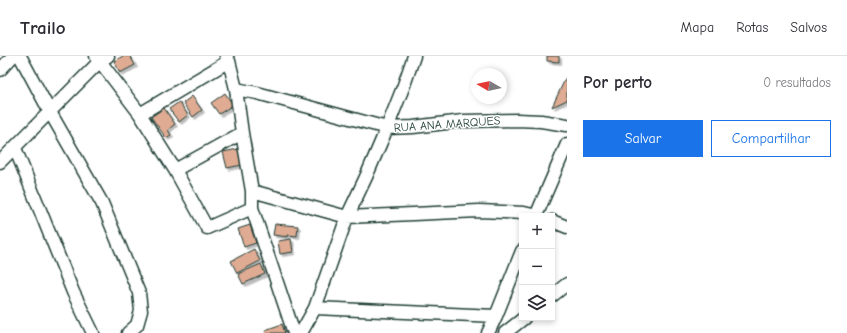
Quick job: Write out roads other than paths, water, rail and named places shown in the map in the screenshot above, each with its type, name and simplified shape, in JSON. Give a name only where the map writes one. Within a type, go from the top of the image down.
[{"type":"street","points":[[0,70],[13,56]]},
{"type":"street","points":[[20,56],[102,204],[139,293],[141,311],[132,329]]},
{"type":"street","points":[[301,333],[315,308],[347,217],[387,128],[414,56]]},
{"type":"street","points":[[0,162],[101,58],[140,114],[175,170],[207,228],[252,208]]},
{"type":"street","points":[[140,114],[228,59],[236,89],[252,191],[252,208],[294,333]]},
{"type":"street","name":"RUA ANA MARQUES","points":[[236,89],[257,93],[387,128],[413,127],[463,121],[517,120],[541,121],[567,125]]},
{"type":"street","points":[[175,170],[242,133]]},
{"type":"street","points":[[537,213],[567,144]]},
{"type":"street","points":[[15,148],[73,292],[93,333]]},
{"type":"street","points":[[252,191],[347,217],[479,211],[524,213]]},
{"type":"street","points":[[555,222],[567,227]]},
{"type":"street","points":[[488,333],[519,258]]},
{"type":"street","points":[[555,294],[567,284]]},
{"type":"street","points":[[315,308],[496,316]]},
{"type":"street","points":[[505,333],[520,321]]}]
